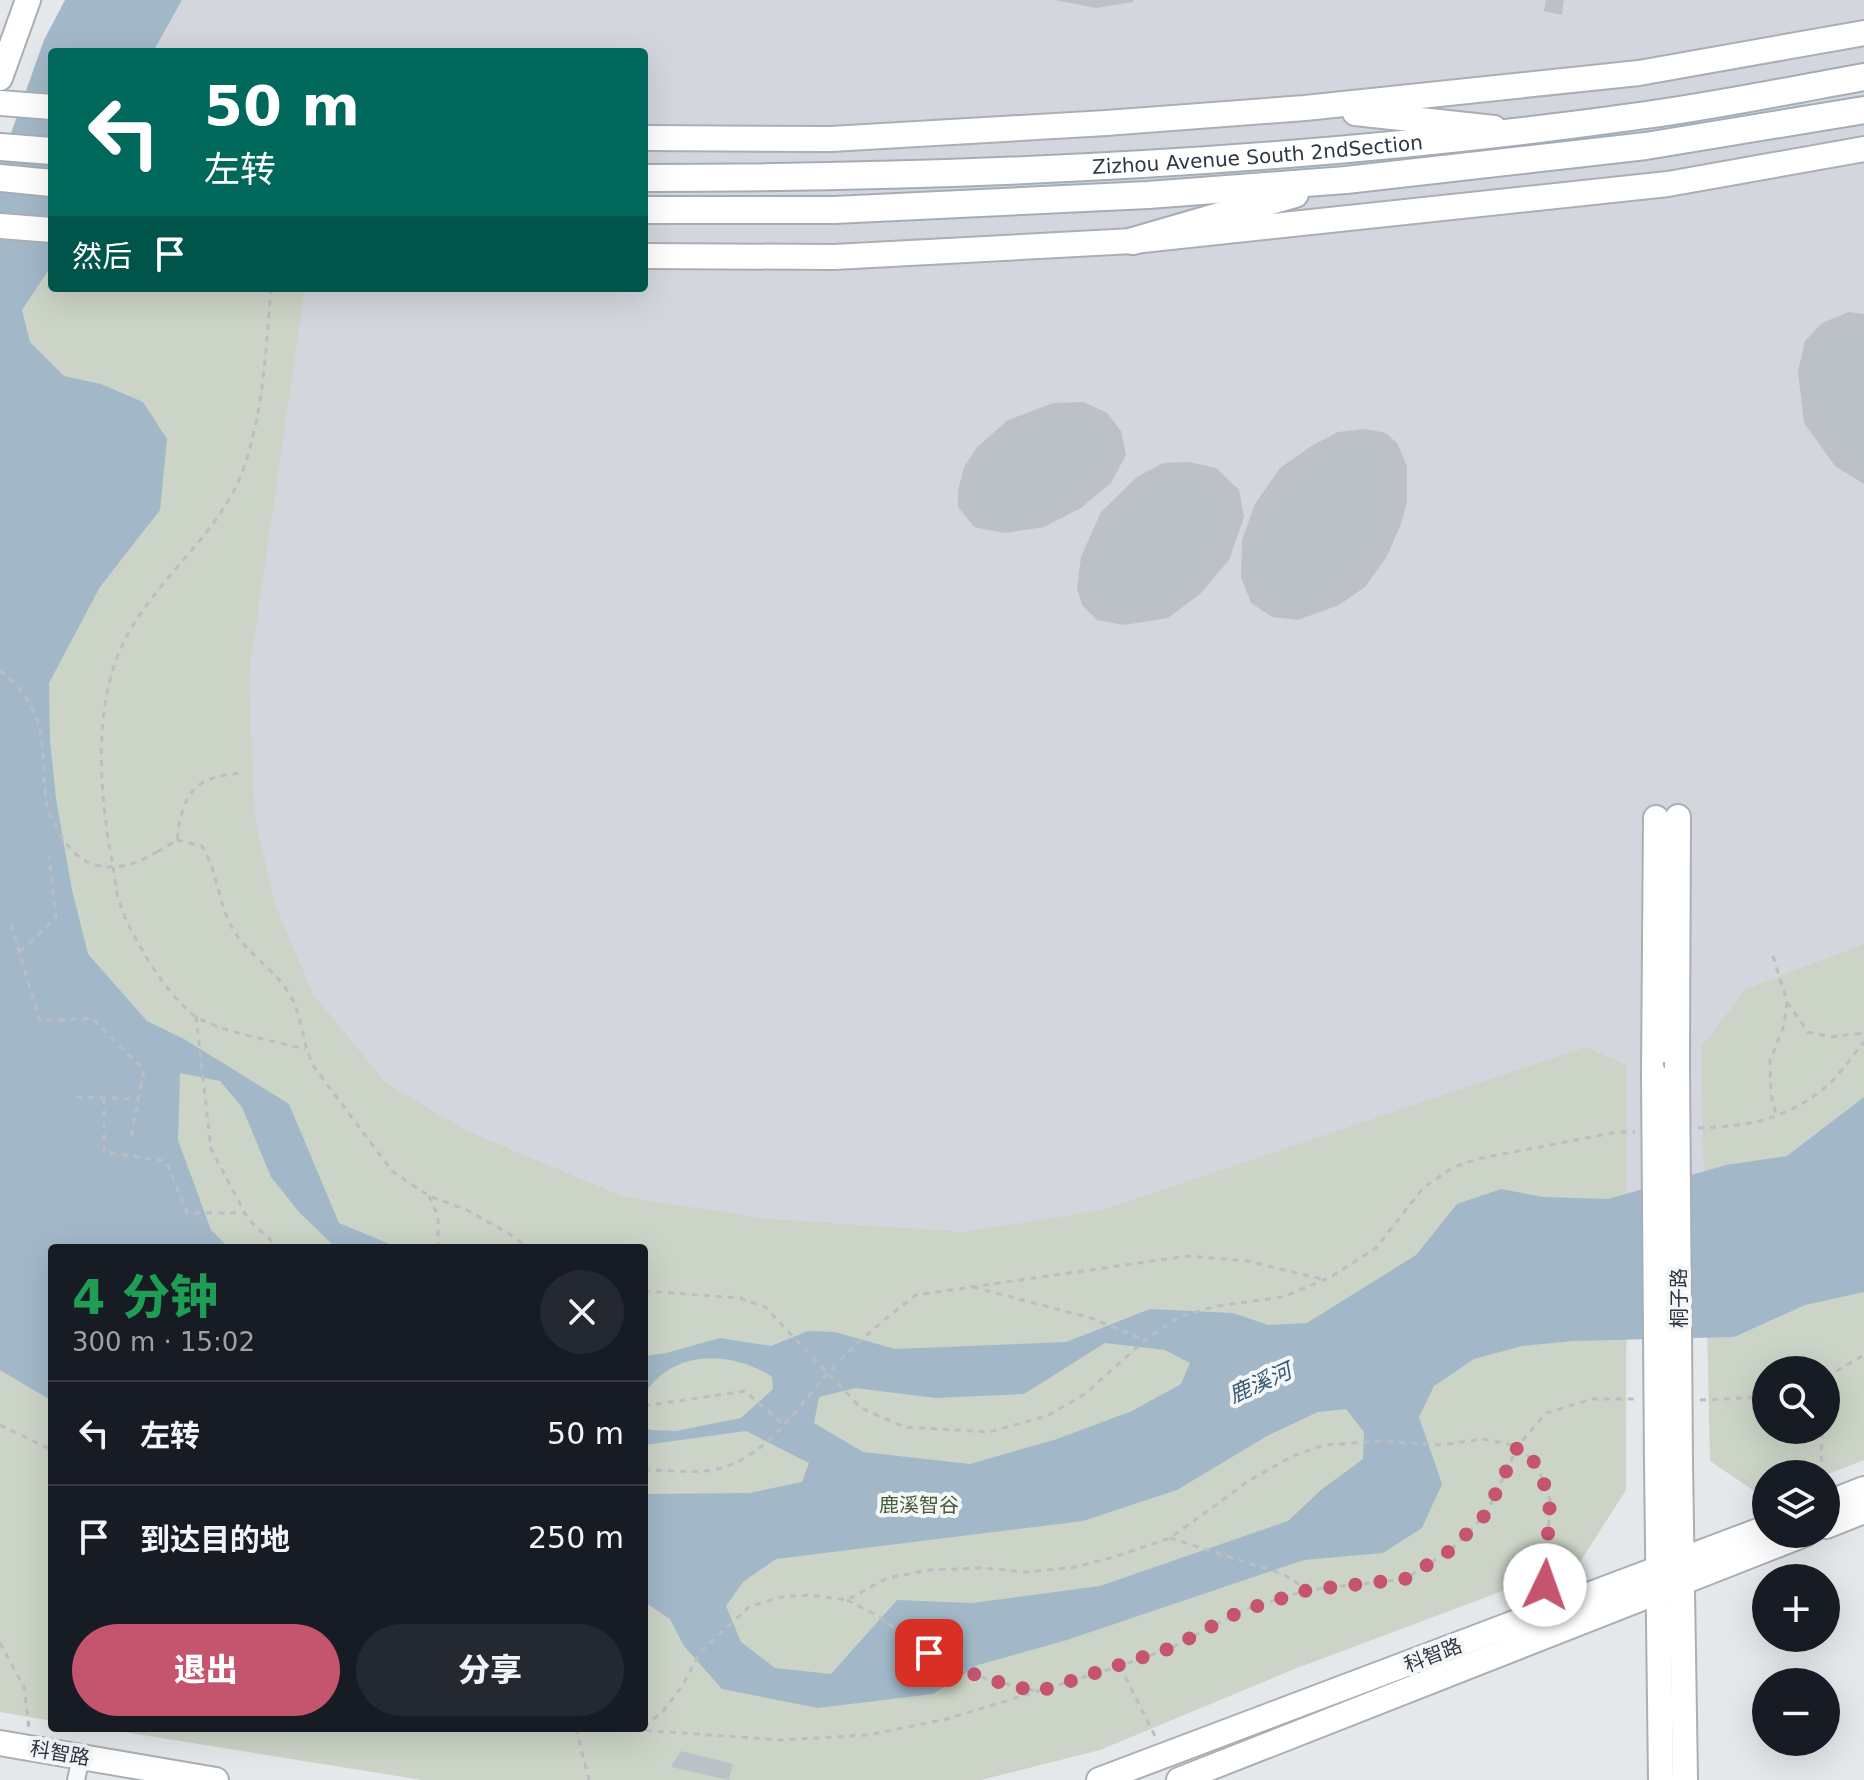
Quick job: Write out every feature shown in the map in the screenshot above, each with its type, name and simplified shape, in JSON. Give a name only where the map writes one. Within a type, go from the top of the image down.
[{"type":"main road","points":[[0,78],[28,0]]},
{"type":"main road","points":[[648,138],[831,139],[1305,108],[1639,73],[1864,33]]},
{"type":"main road","name":"Zizhou Avenue South 2ndSection","points":[[648,178],[838,178],[1175,162],[1376,146],[1660,113],[1864,77]]},
{"type":"main road","points":[[0,103],[48,107]]},
{"type":"main road","points":[[1305,108],[1516,130]]},
{"type":"main road","name":"Zizhou Avenue South 2ndSection","points":[[648,210],[834,210],[1148,195],[1346,180],[1646,146],[1864,110]]},
{"type":"main road","points":[[0,147],[48,151]]},
{"type":"main road","points":[[648,256],[834,257],[1133,241],[1668,184],[1864,149]]},
{"type":"main road","points":[[0,178],[48,183]]},
{"type":"main road","points":[[1133,241],[1346,180]]},
{"type":"main road","points":[[0,226],[48,230]]},
{"type":"main road","name":"桐子路","points":[[1668,1464],[1677,1062],[1667,817],[1654,1074],[1671,1576],[1685,1780]]},
{"type":"main road","points":[[1840,1498],[1864,1489]]},
{"type":"main road","points":[[1840,1520],[1864,1511]]},
{"type":"main road","name":"科智路","points":[[1179,1780],[1671,1576],[1752,1535]]},
{"type":"main road","name":"科智路","points":[[1099,1780],[1544,1613],[1760,1548]]},
{"type":"main road","name":"桐子路","points":[[1661,1780],[1671,1576]]},
{"type":"main road","name":"科智路","points":[[0,1743],[31,1748],[78,1770],[114,1780]]},
{"type":"main road","name":"科智路","points":[[0,1760],[78,1770],[216,1780]]},
{"type":"path","points":[[271,292],[262,386],[246,462],[227,504],[150,602],[122,646],[106,700],[102,779],[108,841],[120,907],[153,970],[196,1016],[236,1031],[305,1049]]},
{"type":"path","points":[[0,671],[17,684],[36,716],[44,748],[48,812],[67,846],[89,863],[108,868],[137,864],[177,840],[202,846],[213,865],[232,929],[291,995],[305,1049],[314,1067],[392,1171],[429,1196],[467,1210],[523,1244]]},
{"type":"path","points":[[177,840],[180,810],[201,781],[242,773]]},
{"type":"path","points":[[19,952],[56,917],[49,856]]},
{"type":"path","points":[[11,924],[40,1021],[92,1018],[144,1070],[131,1137]]},
{"type":"path","points":[[1773,956],[1787,1002],[1808,1032],[1831,1037],[1864,1033]]},
{"type":"path","points":[[1777,1118],[1771,1095],[1770,1061],[1784,1025],[1787,1002]]},
{"type":"path","points":[[196,1016],[211,1149],[248,1219],[275,1244]]},
{"type":"path","points":[[1688,1129],[1731,1127],[1777,1118],[1824,1088],[1864,1042]]},
{"type":"path","points":[[76,1097],[138,1099]]},
{"type":"path","points":[[104,1098],[104,1152],[166,1161],[187,1213],[245,1213]]},
{"type":"path","points":[[648,1291],[740,1298],[765,1307],[861,1408],[904,1427],[989,1432],[1047,1416],[1085,1394],[1145,1340],[1179,1317],[1217,1306],[1283,1297],[1325,1279],[1376,1248],[1423,1188],[1452,1168],[1492,1156],[1617,1132],[1646,1131]]},
{"type":"path","points":[[429,1196],[438,1216],[438,1244]]},
{"type":"path","points":[[648,1470],[716,1470],[756,1453],[828,1373],[881,1321],[916,1295],[1187,1256],[1247,1261],[1325,1279]]},
{"type":"path","points":[[970,1286],[1091,1318],[1145,1340]]},
{"type":"path","points":[[1840,1369],[1864,1355]]},
{"type":"path","points":[[648,1405],[745,1391],[784,1425]]},
{"type":"path","points":[[1693,1400],[1752,1398]]},
{"type":"path","points":[[648,1729],[781,1740],[868,1735],[947,1719],[1120,1666],[1171,1648],[1241,1611],[1308,1590],[1405,1579],[1451,1550],[1486,1514],[1518,1446],[1546,1413],[1592,1399],[1647,1399]]},
{"type":"path","points":[[0,1425],[48,1448]]},
{"type":"path","points":[[847,1600],[887,1578],[929,1570],[981,1568],[1027,1572],[1075,1567],[1114,1557],[1170,1538],[1250,1480],[1293,1456],[1324,1445],[1381,1441],[1442,1445],[1482,1439],[1518,1446],[1537,1465],[1550,1500],[1544,1613]]},
{"type":"path","points":[[1170,1538],[1283,1574],[1308,1590]]},
{"type":"path","points":[[648,1724],[663,1711],[683,1685],[700,1652],[749,1607],[780,1597],[810,1595],[847,1600],[878,1616],[946,1664],[1037,1692]]},
{"type":"path","points":[[0,1643],[24,1687],[31,1748]]},
{"type":"path","points":[[1120,1666],[1164,1755]]},
{"type":"path","points":[[577,1732],[589,1780]]},
{"type":"shaded area","points":[[182,0],[1864,0],[1864,1097],[1726,1166],[1416,1255],[648,1250],[648,1244],[397,1244],[30,342],[50,292],[648,292],[648,48],[155,48]]},
{"type":"green space","name":"鹿溪智谷","points":[[0,249],[48,253],[48,292],[304,292],[249,675],[255,817],[274,902],[313,994],[385,1082],[467,1131],[624,1197],[769,1219],[964,1232],[1102,1210],[1586,1047],[1627,1065],[1626,1490],[1580,1562],[1297,1668],[1100,1750],[981,1780],[422,1780],[124,1732],[648,1732],[648,1244],[48,1244],[48,1720],[0,1712]]},
{"type":"green space","points":[[1864,944],[1864,1460],[1840,1469],[1840,1460],[1752,1460],[1752,1490],[1710,1461],[1701,1047],[1746,989]]},
{"type":"water","points":[[65,0],[182,0],[155,48],[48,48],[48,271],[22,310],[30,342],[64,376],[101,384],[143,402],[167,439],[160,510],[100,587],[49,683],[50,740],[56,799],[72,890],[88,954],[147,1021],[184,1039],[289,1104],[339,1223],[389,1244],[332,1244],[299,1212],[271,1177],[242,1107],[220,1081],[180,1073],[178,1140],[211,1230],[225,1244],[48,1244],[48,1399],[0,1370],[0,164],[44,40]]},
{"type":"water","name":"鹿溪河","points":[[1864,1097],[1864,1292],[1805,1305],[1734,1337],[1573,1341],[1522,1346],[1474,1359],[1434,1386],[1419,1417],[1442,1484],[1422,1528],[1383,1553],[1304,1560],[1067,1640],[978,1665],[933,1694],[818,1708],[722,1689],[684,1646],[670,1619],[648,1606],[648,1494],[749,1493],[802,1482],[809,1463],[746,1431],[648,1444],[648,1429],[676,1431],[741,1418],[773,1389],[772,1377],[756,1368],[739,1362],[703,1359],[670,1369],[648,1390],[648,1355],[720,1338],[771,1346],[808,1331],[835,1332],[895,1349],[1066,1342],[1150,1309],[1233,1313],[1268,1325],[1307,1323],[1416,1255],[1457,1204],[1501,1189],[1543,1197],[1608,1199],[1726,1165],[1787,1156]],"holes":[[[1105,1343],[1165,1350],[1190,1363],[1181,1384],[1132,1411],[1054,1440],[970,1464],[863,1452],[814,1423],[819,1397],[855,1388],[936,1398],[1024,1394]],[[1346,1409],[1364,1432],[1363,1459],[1321,1490],[1288,1521],[1100,1586],[972,1603],[897,1600],[831,1674],[775,1668],[741,1642],[726,1606],[743,1582],[776,1559],[1083,1521],[1177,1490],[1267,1436],[1318,1412]]]},
{"type":"building","points":[[1055,0],[1133,0],[1133,2],[1096,8]]},
{"type":"building","points":[[1546,0],[1564,0],[1562,15],[1544,11]]},
{"type":"building","points":[[1848,312],[1864,314],[1864,484],[1835,466],[1804,423],[1798,372],[1805,341],[1822,323]]},
{"type":"building","points":[[1084,402],[1107,413],[1121,431],[1126,455],[1111,483],[1081,508],[1044,527],[1004,533],[974,527],[958,507],[958,491],[964,467],[977,447],[1008,420],[1053,403]]},
{"type":"building","points":[[1365,429],[1386,433],[1397,443],[1407,466],[1407,502],[1386,558],[1365,587],[1339,605],[1298,620],[1272,617],[1251,603],[1241,577],[1242,540],[1255,504],[1280,468],[1313,445],[1338,432]]},
{"type":"building","points":[[1189,462],[1216,468],[1239,490],[1244,517],[1229,560],[1200,594],[1168,618],[1124,625],[1097,620],[1082,605],[1077,588],[1081,557],[1101,512],[1137,477],[1163,463]]},
{"type":"building","points":[[681,1751],[733,1764],[729,1780],[671,1767]]},
{"type":"route","points":[[929,1653],[946,1664],[987,1679],[1037,1692],[1171,1648],[1241,1611],[1308,1590],[1405,1579],[1451,1550],[1486,1514],[1518,1446],[1537,1465],[1550,1500],[1545,1585]]}]
